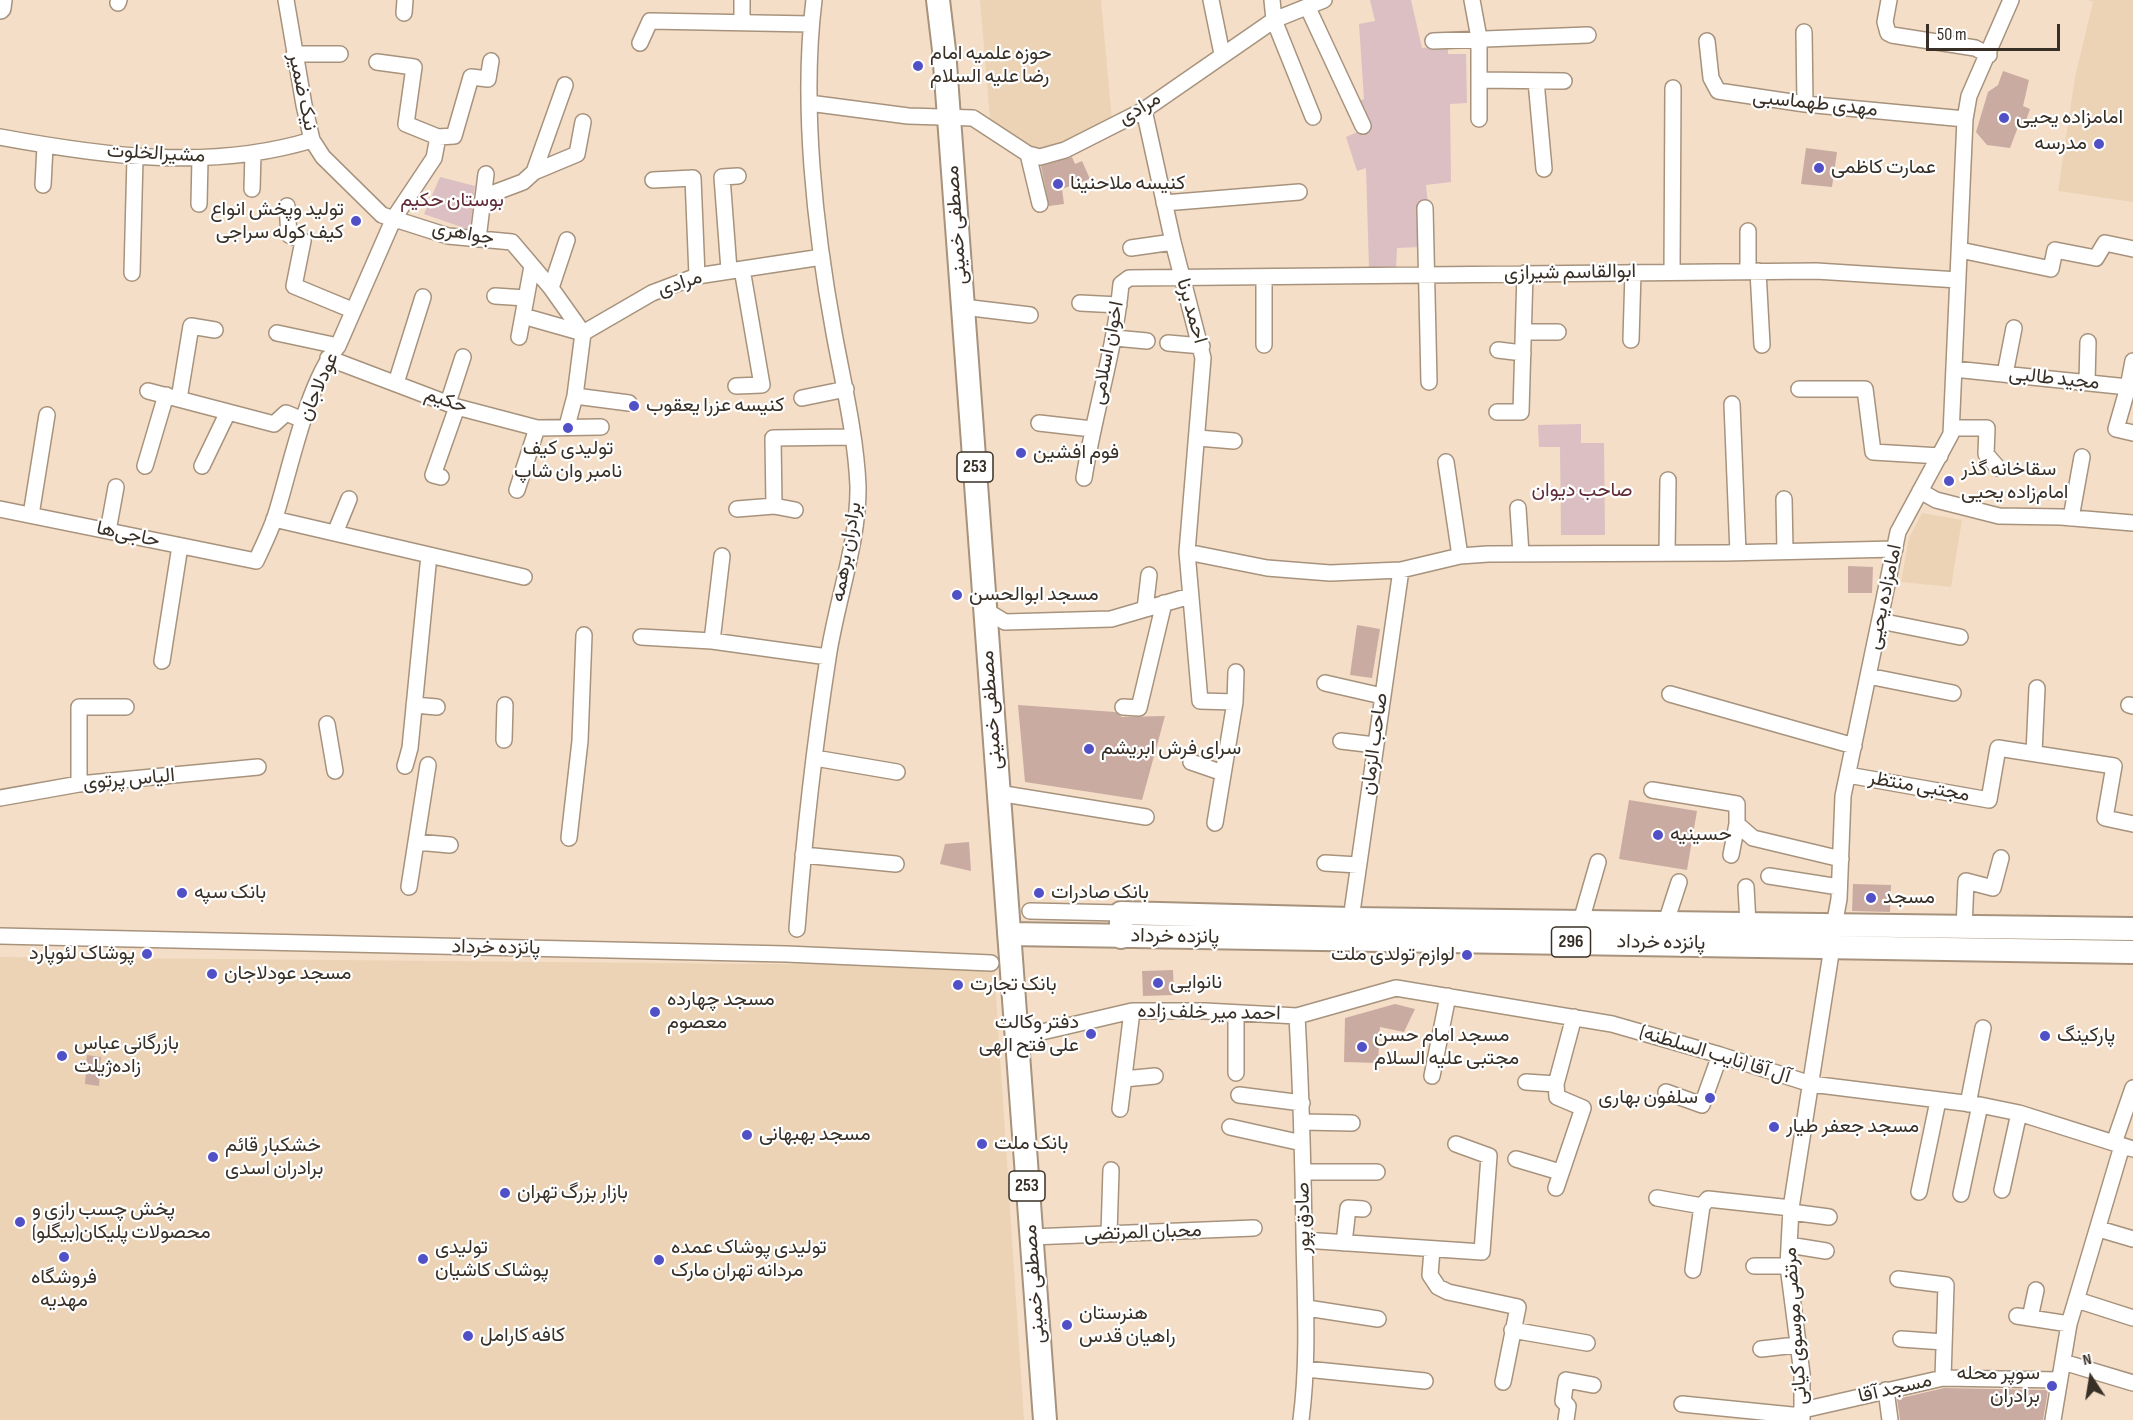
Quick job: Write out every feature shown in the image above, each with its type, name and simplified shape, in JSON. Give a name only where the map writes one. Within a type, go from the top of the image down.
[{"type":"main road","name":"مصطفی خمینی","points":[[938,0],[949,118],[1044,1420]]},
{"type":"main road","name":"پانزده خرداد","points":[[1121,913],[1351,919],[1537,931],[1581,921],[1748,924],[1833,936],[1964,928],[2123,929]]},
{"type":"main road","points":[[1121,913],[1121,937]]},
{"type":"main road","points":[[2123,929],[2124,952]]},
{"type":"main road","name":"پانزده خرداد","points":[[1009,934],[1121,937],[1537,931],[1833,936],[2124,952]]},
{"type":"street","points":[[0,8],[1,0]]},
{"type":"street","name":"نیک ضمیر","points":[[286,0],[294,54],[312,140],[323,157],[369,204],[382,215],[394,218]]},
{"type":"street","points":[[742,0],[742,23]]},
{"type":"street","name":"برادران برهمه","points":[[797,929],[803,855],[828,657],[855,529],[858,486],[846,389],[822,257],[809,103],[811,24],[814,0]]},
{"type":"street","points":[[1211,0],[1222,54]]},
{"type":"street","points":[[1272,0],[1274,20],[1313,117]]},
{"type":"street","points":[[1472,0],[1479,38],[1479,119]]},
{"type":"street","points":[[1889,0],[1885,22],[1888,33],[1975,48],[1989,55]]},
{"type":"street","name":"امامزاده یحیی","points":[[1833,936],[1841,859],[1843,796],[1898,532],[1940,456],[1952,428],[1965,119],[1970,96],[2012,0]]},
{"type":"street","points":[[1318,3],[1363,126]]},
{"type":"street","name":"مرادی","points":[[1028,154],[1040,157],[1065,150],[1144,110],[1274,20],[1318,3]]},
{"type":"street","points":[[640,43],[650,21],[811,24]]},
{"type":"street","points":[[1804,32],[1806,104]]},
{"type":"street","points":[[1433,41],[1588,35]]},
{"type":"street","name":"مهدی طهماسبی","points":[[1707,41],[1711,78],[1719,92],[1806,104],[1965,119]]},
{"type":"street","points":[[294,54],[340,54]]},
{"type":"street","points":[[377,62],[414,67],[406,124],[438,137],[454,136],[471,77],[488,79],[491,61]]},
{"type":"street","points":[[1479,80],[1564,81]]},
{"type":"street","points":[[1536,81],[1544,169]]},
{"type":"street","points":[[534,172],[565,85]]},
{"type":"street","points":[[1672,272],[1673,88]]},
{"type":"street","points":[[809,103],[909,116],[973,118],[1028,154],[1040,204]]},
{"type":"street","name":"احمد برنا","points":[[1144,110],[1181,275],[1202,346],[1198,438],[1187,552],[1200,701],[1235,702]]},
{"type":"street","points":[[483,197],[523,182],[534,172],[577,154],[583,122]]},
{"type":"street","points":[[394,218],[434,158],[438,137]]},
{"type":"street","name":"مشیرالخلوت","points":[[0,138],[135,158],[200,159],[253,153],[312,140]]},
{"type":"street","points":[[43,185],[45,146]]},
{"type":"street","points":[[252,189],[253,153]]},
{"type":"street","points":[[132,273],[135,158]]},
{"type":"street","points":[[199,204],[200,159]]},
{"type":"street","points":[[478,239],[486,174]]},
{"type":"street","points":[[736,386],[762,385],[735,270],[722,177],[738,176]]},
{"type":"street","points":[[653,180],[693,178],[697,276]]},
{"type":"street","points":[[1164,203],[1299,192]]},
{"type":"street","points":[[287,206],[289,235],[303,241],[294,286],[352,310]]},
{"type":"street","points":[[1425,208],[1429,382]]},
{"type":"street","name":"جواهری","points":[[394,218],[448,236],[512,242],[551,288],[583,333]]},
{"type":"street","name":"عودلاجان","points":[[256,561],[274,519],[303,420],[394,218]]},
{"type":"street","points":[[1748,231],[1762,345]]},
{"type":"street","points":[[551,288],[567,240]]},
{"type":"street","points":[[1131,248],[1173,242]]},
{"type":"street","points":[[1960,250],[2051,269],[2055,250],[2096,258],[2105,243],[2133,249]]},
{"type":"street","name":"مرادی","points":[[583,333],[652,292],[697,276],[822,257]]},
{"type":"street","points":[[519,337],[532,266]]},
{"type":"street","name":"ابوالقاسم شیرازی","points":[[1181,275],[1264,277],[1816,271],[1958,280]]},
{"type":"street","points":[[1631,340],[1633,272]]},
{"type":"street","points":[[1497,412],[1521,412],[1525,273]]},
{"type":"street","name":"اخوان اسلامی","points":[[1039,423],[1092,429],[1114,338],[1124,280],[1181,275]]},
{"type":"street","points":[[1264,277],[1264,345]]},
{"type":"street","points":[[495,296],[526,298]]},
{"type":"street","points":[[396,383],[423,297]]},
{"type":"street","points":[[1080,303],[1119,305]]},
{"type":"street","points":[[963,307],[1030,315]]},
{"type":"street","points":[[523,316],[583,333],[575,396],[567,426]]},
{"type":"street","points":[[145,466],[173,397],[191,326],[215,330]]},
{"type":"street","points":[[2005,374],[2014,328]]},
{"type":"street","points":[[1524,332],[1558,332]]},
{"type":"street","name":"حکیم","points":[[277,333],[333,352],[396,383],[453,405],[537,428],[567,426],[601,428]]},
{"type":"street","points":[[1114,338],[1147,341]]},
{"type":"street","points":[[2087,382],[2088,342]]},
{"type":"street","points":[[1168,343],[1202,346]]},
{"type":"street","points":[[1498,350],[1523,353]]},
{"type":"street","points":[[441,477],[433,475],[453,405],[463,357]]},
{"type":"street","points":[[2131,387],[2133,361]]},
{"type":"street","name":"مجید طالبی","points":[[1954,369],[2131,387],[2116,429],[2133,433]]},
{"type":"street","points":[[802,398],[846,389]]},
{"type":"street","points":[[1799,389],[1865,389],[1873,452],[1940,456]]},
{"type":"street","points":[[148,391],[274,424],[286,413],[303,420]]},
{"type":"street","points":[[575,396],[628,403]]},
{"type":"street","points":[[1732,404],[1738,553]]},
{"type":"street","points":[[202,466],[228,412]]},
{"type":"street","points":[[31,515],[47,415]]},
{"type":"street","points":[[517,490],[537,428]]},
{"type":"street","points":[[1952,428],[1987,428],[1986,454],[1998,468]]},
{"type":"street","points":[[1084,478],[1092,429]]},
{"type":"street","points":[[774,506],[774,438],[851,437]]},
{"type":"street","points":[[1198,438],[1234,441]]},
{"type":"street","points":[[2071,518],[2082,458]]},
{"type":"street","points":[[1446,462],[1460,556]]},
{"type":"street","points":[[1667,553],[1668,480]]},
{"type":"street","points":[[108,531],[116,487]]},
{"type":"street","points":[[1920,491],[1936,500],[1999,516],[2133,523]]},
{"type":"street","points":[[335,533],[349,499]]},
{"type":"street","points":[[1784,499],[1785,551]]},
{"type":"street","points":[[737,509],[774,506],[795,510]]},
{"type":"street","points":[[1518,508],[1521,554]]},
{"type":"street","name":"حاجی‌ها","points":[[0,509],[256,561]]},
{"type":"street","points":[[274,519],[524,577]]},
{"type":"street","points":[[162,661],[180,546]]},
{"type":"street","points":[[1187,552],[1277,568],[1330,573],[1401,570],[1460,556],[1895,549]]},
{"type":"street","points":[[405,766],[410,748],[429,555]]},
{"type":"street","points":[[712,641],[722,556]]},
{"type":"street","name":"صاحب الزمان","points":[[1351,919],[1401,570]]},
{"type":"street","points":[[1145,609],[1149,576]]},
{"type":"street","points":[[985,610],[1005,622],[1111,618],[1190,596]]},
{"type":"street","points":[[1123,707],[1139,708],[1164,603]]},
{"type":"street","points":[[1880,621],[1960,637]]},
{"type":"street","points":[[569,838],[580,741],[584,635]]},
{"type":"street","points":[[641,638],[712,641],[828,657]]},
{"type":"street","points":[[1215,823],[1235,702],[1236,672]]},
{"type":"street","points":[[1868,676],[1953,693]]},
{"type":"street","points":[[1325,683],[1382,696]]},
{"type":"street","points":[[2034,753],[2037,688]]},
{"type":"street","points":[[1670,694],[1854,746]]},
{"type":"street","points":[[414,705],[437,707]]},
{"type":"street","points":[[504,740],[505,705]]},
{"type":"street","points":[[79,784],[79,707],[126,707]]},
{"type":"street","points":[[327,723],[335,771]]},
{"type":"street","points":[[1341,741],[1375,745]]},
{"type":"street","name":"مجتبی منتظر","points":[[1848,775],[1989,800],[1998,748],[2114,766],[2104,818],[2133,824]]},
{"type":"street","points":[[815,758],[897,772]]},
{"type":"street","points":[[1191,762],[1223,773]]},
{"type":"street","points":[[408,887],[428,765]]},
{"type":"street","name":"الیاس پرتوی","points":[[0,798],[79,784],[258,767]]},
{"type":"street","points":[[1652,790],[1737,804],[1737,824],[1731,855]]},
{"type":"street","points":[[998,793],[1146,817]]},
{"type":"street","points":[[1737,824],[1753,838],[1841,859]]},
{"type":"street","points":[[416,842],[450,845]]},
{"type":"street","points":[[803,855],[896,864]]},
{"type":"street","points":[[1964,928],[1966,881],[1993,888],[2001,858]]},
{"type":"street","points":[[1581,921],[1599,862]]},
{"type":"street","points":[[1325,863],[1358,865]]},
{"type":"street","points":[[1769,876],[1839,887]]},
{"type":"street","points":[[1666,922],[1679,882]]},
{"type":"street","points":[[1746,887],[1748,924]]},
{"type":"street","name":"پانزده خرداد","points":[[1030,912],[1121,913]]},
{"type":"street","name":"پانزده خرداد","points":[[0,936],[786,954],[991,963]]},
{"type":"street","name":"مرتضی موسوی کیانی","points":[[1802,1416],[1802,1374],[1788,1266],[1791,1210],[1833,936]]},
{"type":"street","name":"آل آقا (نایب السلطنه)","points":[[1297,1016],[1396,988],[1448,996],[1612,1024],[1720,1054],[1811,1084],[2019,1113],[2123,1146]]},
{"type":"street","points":[[1432,1076],[1448,996]]},
{"type":"street","points":[[1120,1109],[1132,1011]]},
{"type":"street","name":"احمد میر خلف زاده","points":[[1016,1038],[1132,1011],[1297,1016]]},
{"type":"street","points":[[1236,1013],[1236,1073]]},
{"type":"street","name":"صادق پور","points":[[1297,1016],[1303,1122],[1307,1308],[1306,1369],[1301,1420]]},
{"type":"street","points":[[1556,1188],[1583,1108],[1557,1097],[1556,1084],[1574,1017]]},
{"type":"street","points":[[1961,1194],[1983,1028]]},
{"type":"street","points":[[1666,1092],[1702,1105],[1720,1054]]},
{"type":"street","points":[[1124,1079],[1155,1076]]},
{"type":"street","points":[[1526,1082],[1556,1084]]},
{"type":"street","points":[[2053,1420],[2069,1324],[2123,1146],[2133,1088]]},
{"type":"street","points":[[1239,1095],[1302,1103]]},
{"type":"street","points":[[1919,1192],[1938,1101]]},
{"type":"street","points":[[2002,1190],[2019,1113]]},
{"type":"street","points":[[1303,1122],[1352,1123]]},
{"type":"street","points":[[1230,1127],[1302,1143]]},
{"type":"street","points":[[1304,1240],[1482,1252],[1489,1156],[1456,1144]]},
{"type":"street","points":[[1516,1159],[1560,1172]]},
{"type":"street","points":[[1108,1234],[1111,1170]]},
{"type":"street","points":[[1304,1172],[1377,1172]]},
{"type":"street","points":[[1656,1198],[1702,1206]]},
{"type":"street","points":[[1694,1269],[1702,1206],[1708,1199],[1829,1217]]},
{"type":"street","points":[[1344,1243],[1348,1208],[1363,1209]]},
{"type":"street","name":"محبان المرتضی","points":[[1031,1237],[1254,1228]]},
{"type":"street","points":[[2099,1229],[2133,1239]]},
{"type":"street","points":[[1789,1245],[1826,1251]]},
{"type":"street","points":[[1432,1250],[1430,1275],[1438,1287],[1448,1293],[1518,1307],[1503,1382]]},
{"type":"street","points":[[1754,1266],[1788,1266]]},
{"type":"street","points":[[1899,1279],[1946,1285],[1943,1378]]},
{"type":"street","points":[[2036,1290],[2024,1317],[2069,1324]]},
{"type":"street","points":[[2077,1300],[2133,1318]]},
{"type":"street","points":[[1307,1308],[1378,1319]]},
{"type":"street","points":[[1512,1330],[1587,1344]]},
{"type":"street","points":[[1901,1339],[1944,1342]]},
{"type":"street","points":[[1761,1349],[1797,1345]]},
{"type":"street","points":[[2062,1362],[2133,1383]]},
{"type":"street","points":[[1306,1369],[1425,1381]]},
{"type":"street","name":"مسجد آقا","points":[[1682,1404],[1802,1416],[1886,1390],[1943,1378],[2059,1380]]},
{"type":"street","points":[[1566,1420],[1568,1406],[1563,1401],[1566,1380],[1593,1385]]},
{"type":"street","points":[[1886,1390],[1890,1420]]},
{"type":"shaded area","points":[[980,0],[1101,0],[1112,121],[1045,152],[1033,148],[998,128],[990,119]]},
{"type":"shaded area","name":"مدرسه","points":[[2088,0],[2133,0],[2133,202],[2058,191],[2075,77],[2093,2]]},
{"type":"shaded area","points":[[1922,513],[1962,520],[1951,587],[1901,582],[1909,538]]},
{"type":"shaded area","name":"بازار بزرگ تهران","points":[[0,957],[994,966],[1024,1420],[0,1420]]},
{"type":"green space","points":[[1370,0],[1411,0],[1422,48],[1448,45],[1448,54],[1466,54],[1467,103],[1450,104],[1451,182],[1426,185],[1428,205],[1420,247],[1397,248],[1396,269],[1369,268],[1366,168],[1357,171],[1346,137],[1367,128],[1355,103],[1364,99],[1359,24],[1375,21]]},
{"type":"green space","name":"بوستان حکیم","points":[[440,177],[475,186],[470,230],[424,214]]},
{"type":"green space","name":"صاحب دیوان","points":[[1581,424],[1581,443],[1604,443],[1605,535],[1561,535],[1560,447],[1539,447],[1538,425]]},
{"type":"building","name":"امامزاده یحیی","points":[[2003,71],[2029,80],[2023,106],[2030,109],[2023,129],[2018,127],[2010,148],[1987,145],[1976,132],[1988,92],[1998,85]]},
{"type":"building","name":"عمارت کاظمی","points":[[1806,148],[1837,152],[1832,187],[1801,184]]},
{"type":"building","name":"کنیسه ملاحنینا","points":[[1072,157],[1075,164],[1082,161],[1090,179],[1062,189],[1064,204],[1049,206],[1041,166]]},
{"type":"building","points":[[1848,566],[1873,567],[1872,593],[1848,593]]},
{"type":"building","points":[[1357,625],[1380,629],[1372,678],[1350,675]]},
{"type":"building","name":"سرای فرش ابریشم","points":[[1018,705],[1115,712],[1122,717],[1165,716],[1142,800],[1025,782]]},
{"type":"building","name":"حسینیه","points":[[1629,800],[1697,811],[1687,870],[1619,859]]},
{"type":"building","points":[[969,842],[971,871],[940,864],[945,844]]},
{"type":"building","name":"مسجد","points":[[1853,884],[1891,885],[1890,912],[1852,911]]},
{"type":"building","name":"نانوایی","points":[[1173,970],[1174,995],[1143,996],[1142,971]]},
{"type":"building","name":"مسجد امام حسن مجتبی علیه السلام","points":[[1395,1004],[1415,1009],[1404,1032],[1380,1027],[1378,1063],[1344,1062],[1345,1018]]},
{"type":"building","points":[[87,1055],[101,1057],[99,1086],[85,1084]]},
{"type":"building","points":[[1944,1388],[2048,1390],[2043,1420],[1900,1420],[1897,1399]]},
{"type":"place","name":"حوزه علمیه امام رضا علیه السلام","points":[[918,66]]},
{"type":"place","name":"امامزاده یحیی","points":[[2004,118]]},
{"type":"place","name":"مدرسه","points":[[2099,144]]},
{"type":"place","name":"عمارت کاظمی","points":[[1819,168]]},
{"type":"place","name":"کنیسه ملاحنینا","points":[[1058,184]]},
{"type":"place","name":"تولید وپخش انواع کیف کوله سراجی","points":[[356,221]]},
{"type":"place","name":"کنیسه عزرا یعقوب","points":[[634,406]]},
{"type":"place","name":"تولیدی کیف نامبر وان شاپ","points":[[568,428]]},
{"type":"place","name":"فوم افشین","points":[[1021,453]]},
{"type":"place","name":"سقاخانه گذر امام‌زاده یحیی","points":[[1949,481]]},
{"type":"place","name":"مسجد ابوالحسن","points":[[957,595]]},
{"type":"place","name":"سرای فرش ابریشم","points":[[1089,749]]},
{"type":"place","name":"حسینیه","points":[[1658,835]]},
{"type":"place","name":"بانک سپه","points":[[182,893]]},
{"type":"place","name":"بانک صادرات","points":[[1039,893]]},
{"type":"place","name":"مسجد","points":[[1871,898]]},
{"type":"place","name":"پوشاک لئوپارد","points":[[147,954]]},
{"type":"place","name":"لوازم تولدی ملت","points":[[1467,955]]},
{"type":"place","name":"مسجد عودلاجان","points":[[212,974]]},
{"type":"place","name":"نانوایی","points":[[1158,983]]},
{"type":"place","name":"بانک تجارت","points":[[958,985]]},
{"type":"place","name":"مسجد چهارده معصوم","points":[[655,1012]]},
{"type":"place","name":"دفتر وکالت علی فتح الهی","points":[[1091,1034]]},
{"type":"place","name":"پارکینگ","points":[[2045,1036]]},
{"type":"place","name":"مسجد امام حسن مجتبی علیه السلام","points":[[1362,1047]]},
{"type":"place","name":"بازرگانی عباس زاده‌ژیلت","points":[[62,1056]]},
{"type":"place","name":"سلفون بهاری","points":[[1710,1098]]},
{"type":"place","name":"مسجد جعفر طیار","points":[[1774,1127]]},
{"type":"place","name":"مسجد بهبهانی","points":[[747,1135]]},
{"type":"place","name":"بانک ملت","points":[[982,1144]]},
{"type":"place","name":"خشکبار قائم برادران اسدی","points":[[213,1157]]},
{"type":"place","name":"بازار بزرگ تهران","points":[[505,1193]]},
{"type":"place","name":"پخش چسب رازی و محصولات پلیکان(بیگلو)","points":[[20,1222]]},
{"type":"place","name":"فروشگاه مهدیه","points":[[64,1257]]},
{"type":"place","name":"تولیدی پوشاک کاشیان","points":[[423,1259]]},
{"type":"place","name":"تولیدی پوشاک عمده مردانه تهران مارک","points":[[659,1260]]},
{"type":"place","name":"هنرستان راهیان قدس","points":[[1067,1325]]},
{"type":"place","name":"کافه کارامل","points":[[468,1336]]},
{"type":"place","name":"سوپر محله برادران","points":[[2052,1386]]}]
